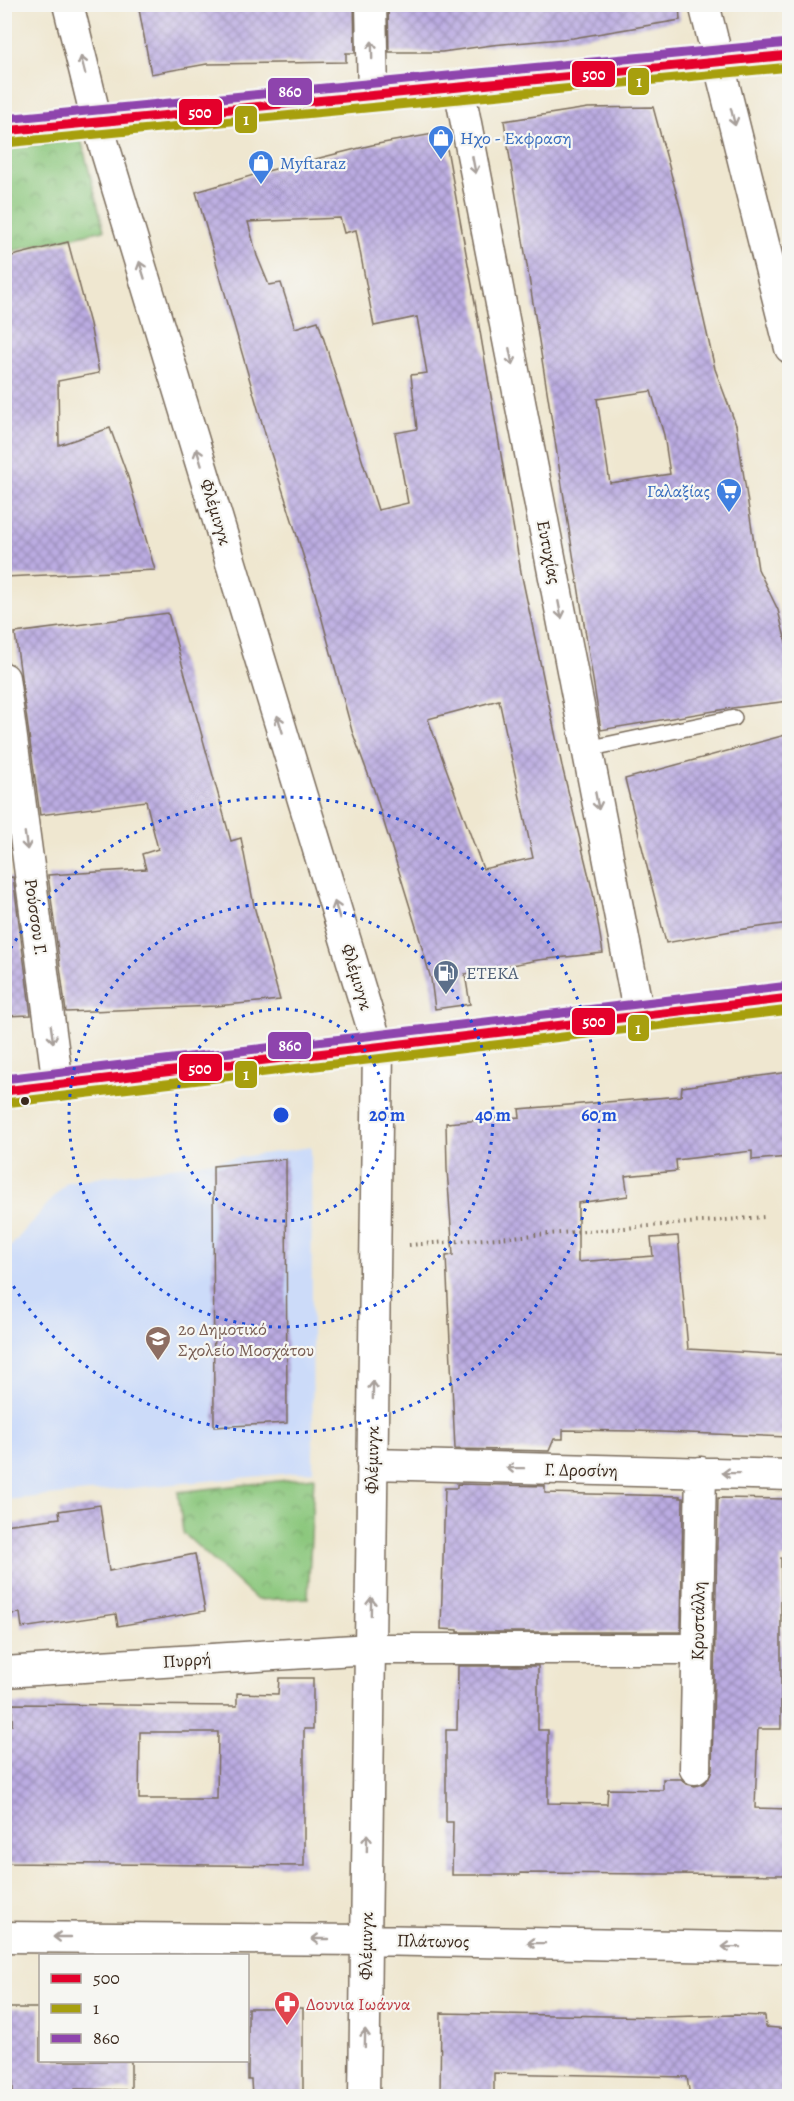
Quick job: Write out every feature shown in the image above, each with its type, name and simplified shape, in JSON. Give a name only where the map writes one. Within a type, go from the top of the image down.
[{"type":"main road","points":[[4,131],[789,55]]},
{"type":"main road","points":[[4,1091],[789,998]]},
{"type":"street","name":"Φλέμινγκ","points":[[68,4],[97,122],[378,1047],[364,2097]]},
{"type":"street","points":[[371,4],[373,95]]},
{"type":"street","points":[[704,4],[789,348]]},
{"type":"street","name":"Ευτυχίας","points":[[459,87],[639,1016]]},
{"type":"street","name":"Ρούσσου Γ.","points":[[4,678],[10,756],[58,1085]]},
{"type":"street","name":"Γ. Δροσίνη","points":[[372,1464],[789,1474]]},
{"type":"street","name":"Κρυστάλλη","points":[[695,1769],[701,1472]]},
{"type":"street","name":"Πυρρή","points":[[4,1672],[370,1649],[697,1649]]},
{"type":"street","name":"Πλάτωνος","points":[[4,1937],[366,1940],[789,1948]]},
{"type":"lane","points":[[587,749],[734,718]]},
{"type":"path","points":[[375,1248],[764,1217]]},
{"type":"shaded area","name":"2ο Δημοτικό Σχολείο Μοσχάτου","points":[[311,1147],[313,1471],[5,1500],[5,1253],[67,1182]]},
{"type":"green space","points":[[81,139],[104,230],[5,253],[4,148]]},
{"type":"green space","points":[[314,1477],[308,1598],[257,1600],[183,1533],[178,1492]]},
{"type":"building","points":[[138,4],[354,4],[355,53],[346,53],[346,62],[207,64],[151,74]]},
{"type":"building","points":[[388,4],[679,4],[680,20],[573,38],[442,52],[389,52]]},
{"type":"building","points":[[653,107],[683,218],[715,369],[736,425],[758,569],[778,610],[789,654],[789,701],[601,730],[504,121],[588,108]],"holes":[[[651,391],[664,435],[670,474],[610,483],[597,399]]]},
{"type":"building","points":[[444,132],[521,572],[562,766],[593,893],[603,953],[538,960],[465,974],[470,1004],[435,1009],[431,979],[417,930],[374,790],[352,731],[315,593],[268,444],[196,192],[267,171],[372,145]],"holes":[[[340,218],[344,233],[356,230],[374,326],[417,317],[427,373],[411,375],[417,429],[395,433],[408,503],[378,510],[318,321],[295,328],[281,283],[269,285],[257,256],[248,222]],[[499,700],[533,858],[483,869],[428,719]]]},
{"type":"building","points":[[68,242],[90,324],[99,373],[58,381],[59,445],[110,428],[128,477],[155,570],[4,577],[4,258]]},
{"type":"building","points":[[168,613],[231,841],[241,838],[254,906],[280,1000],[216,1006],[66,1012],[48,875],[146,869],[142,854],[158,849],[146,801],[40,815],[15,633]]},
{"type":"building","points":[[789,734],[789,923],[666,943],[625,779]]},
{"type":"building","points":[[13,877],[31,1015],[4,1016],[4,878]]},
{"type":"building","points":[[789,1072],[789,1157],[752,1160],[752,1151],[676,1160],[677,1171],[625,1176],[628,1196],[578,1203],[578,1262],[653,1256],[651,1238],[678,1236],[688,1349],[789,1355],[789,1437],[563,1430],[563,1439],[554,1439],[549,1451],[455,1449],[446,1256],[453,1255],[446,1123],[520,1117],[519,1109],[681,1096],[682,1087]]},
{"type":"building","points":[[286,1159],[287,1423],[214,1427],[213,1166]]},
{"type":"building","points":[[457,1484],[545,1486],[545,1493],[680,1496],[683,1498],[681,1632],[458,1632],[458,1630],[441,1629],[445,1488],[457,1488]]},
{"type":"building","points":[[718,1498],[789,1499],[789,1558],[781,1558],[781,1729],[758,1729],[755,1808],[789,1809],[789,1875],[520,1873],[520,1875],[452,1875],[453,1822],[446,1822],[446,1730],[457,1730],[458,1666],[538,1666],[538,1730],[548,1730],[548,1803],[607,1804],[608,1789],[663,1790],[663,1779],[681,1779],[695,1786],[703,1784],[709,1778],[712,1769]]},
{"type":"building","points":[[100,1505],[109,1571],[195,1554],[205,1611],[118,1626],[116,1614],[22,1628],[20,1613],[4,1615],[4,1525],[60,1518],[59,1511]]},
{"type":"building","points":[[279,1678],[313,1678],[313,1729],[304,1729],[304,1866],[4,1863],[4,1725],[12,1725],[12,1704],[237,1706],[237,1693],[278,1694]],"holes":[[[140,1732],[218,1732],[217,1799],[139,1799]]]},
{"type":"building","points":[[4,2008],[39,2008],[39,2062],[131,2062],[131,2090],[75,2089],[75,2097],[13,2097],[13,2059],[4,2059]]},
{"type":"building","points":[[249,2008],[303,2008],[303,2097],[252,2097],[251,2080],[248,2080]]},
{"type":"building","points":[[441,2013],[662,2017],[765,2016],[766,2027],[789,2029],[789,2097],[690,2097],[687,2077],[494,2073],[494,2097],[440,2097]]},
{"type":"transit line","name":"860","points":[[4,119],[789,43]]},
{"type":"transit line","name":"500","points":[[4,131],[790,55]]},
{"type":"transit line","name":"1","points":[[5,143],[790,67]]},
{"type":"transit line","name":"860","points":[[4,1079],[789,986]]},
{"type":"transit line","name":"500","points":[[4,1091],[790,998]]},
{"type":"transit line","name":"1","points":[[5,1103],[790,1010]]},
{"type":"place","name":"Ηχο - Εκφραση","points":[[441,161]]},
{"type":"place","name":"Myftaraz","points":[[261,186]]},
{"type":"place","name":"Γαλαξίας","points":[[729,514]]},
{"type":"place","name":"ΕΤΕΚΑ","points":[[446,996]]},
{"type":"place","name":"2ο Δημοτικό Σχολείο Μοσχάτου","points":[[158,1362]]},
{"type":"place","name":"Δουνια Ιωάννα","points":[[287,2027]]}]
